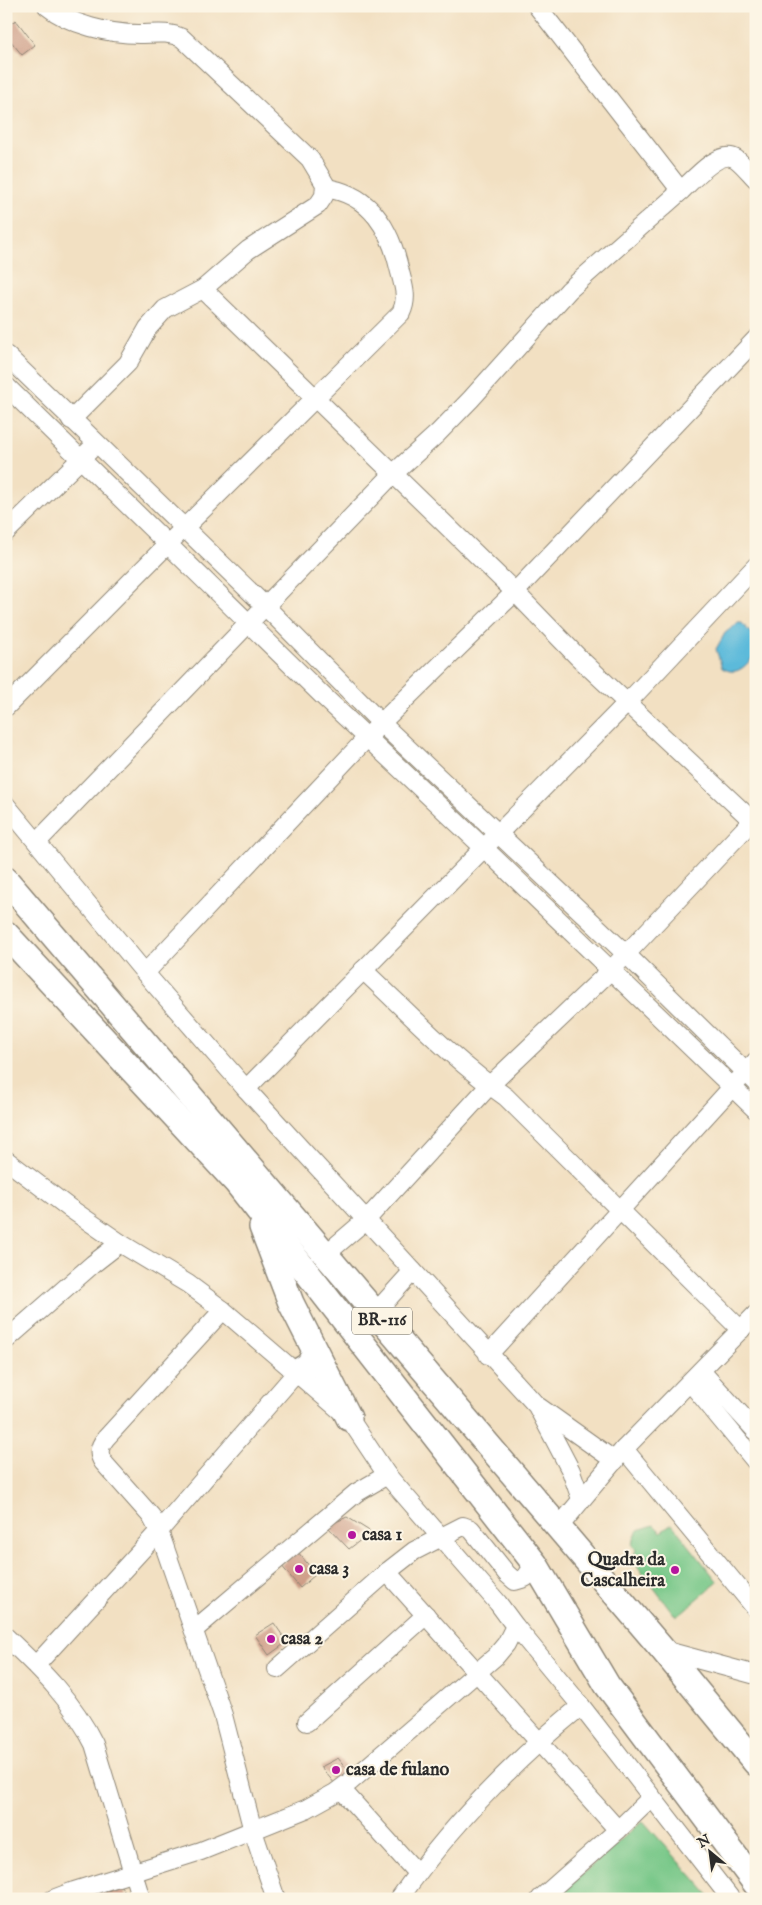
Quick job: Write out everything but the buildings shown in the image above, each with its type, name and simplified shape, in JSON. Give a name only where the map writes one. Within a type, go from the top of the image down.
[{"type":"highway","name":"BR-116","points":[[6,880],[663,1650],[756,1763]]},
{"type":"highway","points":[[6,934],[237,1183],[536,1564],[607,1686],[756,1884]]},
{"type":"highway","points":[[253,1204],[291,1303],[348,1418]]},
{"type":"highway","points":[[296,1373],[309,1365],[315,1352]]},
{"type":"street","points":[[47,6],[74,20],[101,30],[116,33],[170,34],[182,38],[296,144],[317,168],[325,188],[324,196],[318,205],[248,250],[203,289],[165,309],[148,328],[128,363],[71,420]]},
{"type":"street","points":[[537,6],[682,191]]},
{"type":"street","points":[[37,842],[393,474],[438,433],[471,399],[569,290],[682,191],[704,169],[719,158],[727,156],[735,158],[756,179]]},
{"type":"street","points":[[6,707],[401,313],[406,301],[394,247],[384,226],[373,212],[357,198],[338,190],[325,188]]},
{"type":"street","points":[[203,289],[515,592],[578,657],[754,822],[611,970],[489,1086],[367,1219],[326,1254]]},
{"type":"street","points":[[145,973],[381,723],[515,592],[753,349]]},
{"type":"street","points":[[6,356],[265,606],[381,723],[752,1072],[732,1087],[488,1355]]},
{"type":"street","points":[[6,386],[367,738],[756,1110]]},
{"type":"street","points":[[6,532],[97,444]]},
{"type":"street","points":[[246,1089],[627,703],[756,566]]},
{"type":"street","points":[[6,806],[145,973],[246,1089],[367,1219],[536,1406],[571,1471],[581,1500]]},
{"type":"street","points":[[363,970],[438,1041],[489,1086],[506,1097],[741,1330]]},
{"type":"street","points":[[6,1160],[68,1207],[120,1243],[188,1284],[223,1310],[348,1418],[387,1475],[442,1537],[581,1706],[731,1899]]},
{"type":"street","points":[[6,1340],[92,1264],[120,1243]]},
{"type":"street","points":[[376,1314],[413,1271]]},
{"type":"street","points":[[223,1310],[106,1438],[101,1447],[101,1459],[151,1516],[159,1531],[223,1715],[253,1831],[276,1899]]},
{"type":"street","points":[[558,1528],[619,1455],[756,1314]]},
{"type":"street","points":[[36,1665],[159,1531],[296,1373]]},
{"type":"street","points":[[696,1376],[756,1430]]},
{"type":"street","points":[[696,1376],[756,1462]]},
{"type":"street","points":[[536,1406],[619,1455],[756,1609]]},
{"type":"street","points":[[194,1630],[356,1493],[387,1475]]},
{"type":"street","points":[[277,1669],[387,1572],[414,1551],[463,1526],[471,1529],[507,1574],[515,1581],[525,1578],[536,1564]]},
{"type":"street","points":[[387,1572],[618,1830]]},
{"type":"street","points":[[307,1722],[426,1615]]},
{"type":"street","points":[[53,1899],[201,1851],[306,1809],[341,1789],[496,1656],[506,1644],[515,1626]]},
{"type":"street","points":[[6,1637],[59,1689],[77,1712],[94,1744],[141,1899]]},
{"type":"street","points":[[663,1650],[756,1675]]},
{"type":"street","points":[[399,1899],[417,1873],[451,1833],[538,1742],[581,1706]]},
{"type":"street","points":[[341,1789],[417,1873]]},
{"type":"street","points":[[540,1899],[651,1798]]},
{"type":"green space","name":"Quadra da Cascalheira","points":[[672,1524],[718,1582],[676,1617],[632,1559],[636,1550],[632,1544],[638,1530],[654,1525],[661,1532]]},
{"type":"green space","points":[[643,1821],[713,1899],[554,1899],[640,1823]]},
{"type":"water","points":[[738,623],[742,623],[756,639],[756,654],[741,669],[733,671],[722,668],[716,649],[725,633]]},
{"type":"place","name":"casa 1","points":[[352,1535]]},
{"type":"place","name":"casa 3","points":[[299,1569]]},
{"type":"place","name":"Quadra da Cascalheira","points":[[675,1570]]},
{"type":"place","name":"casa 2","points":[[271,1639]]},
{"type":"place","name":"casa de fulano","points":[[336,1770]]}]
